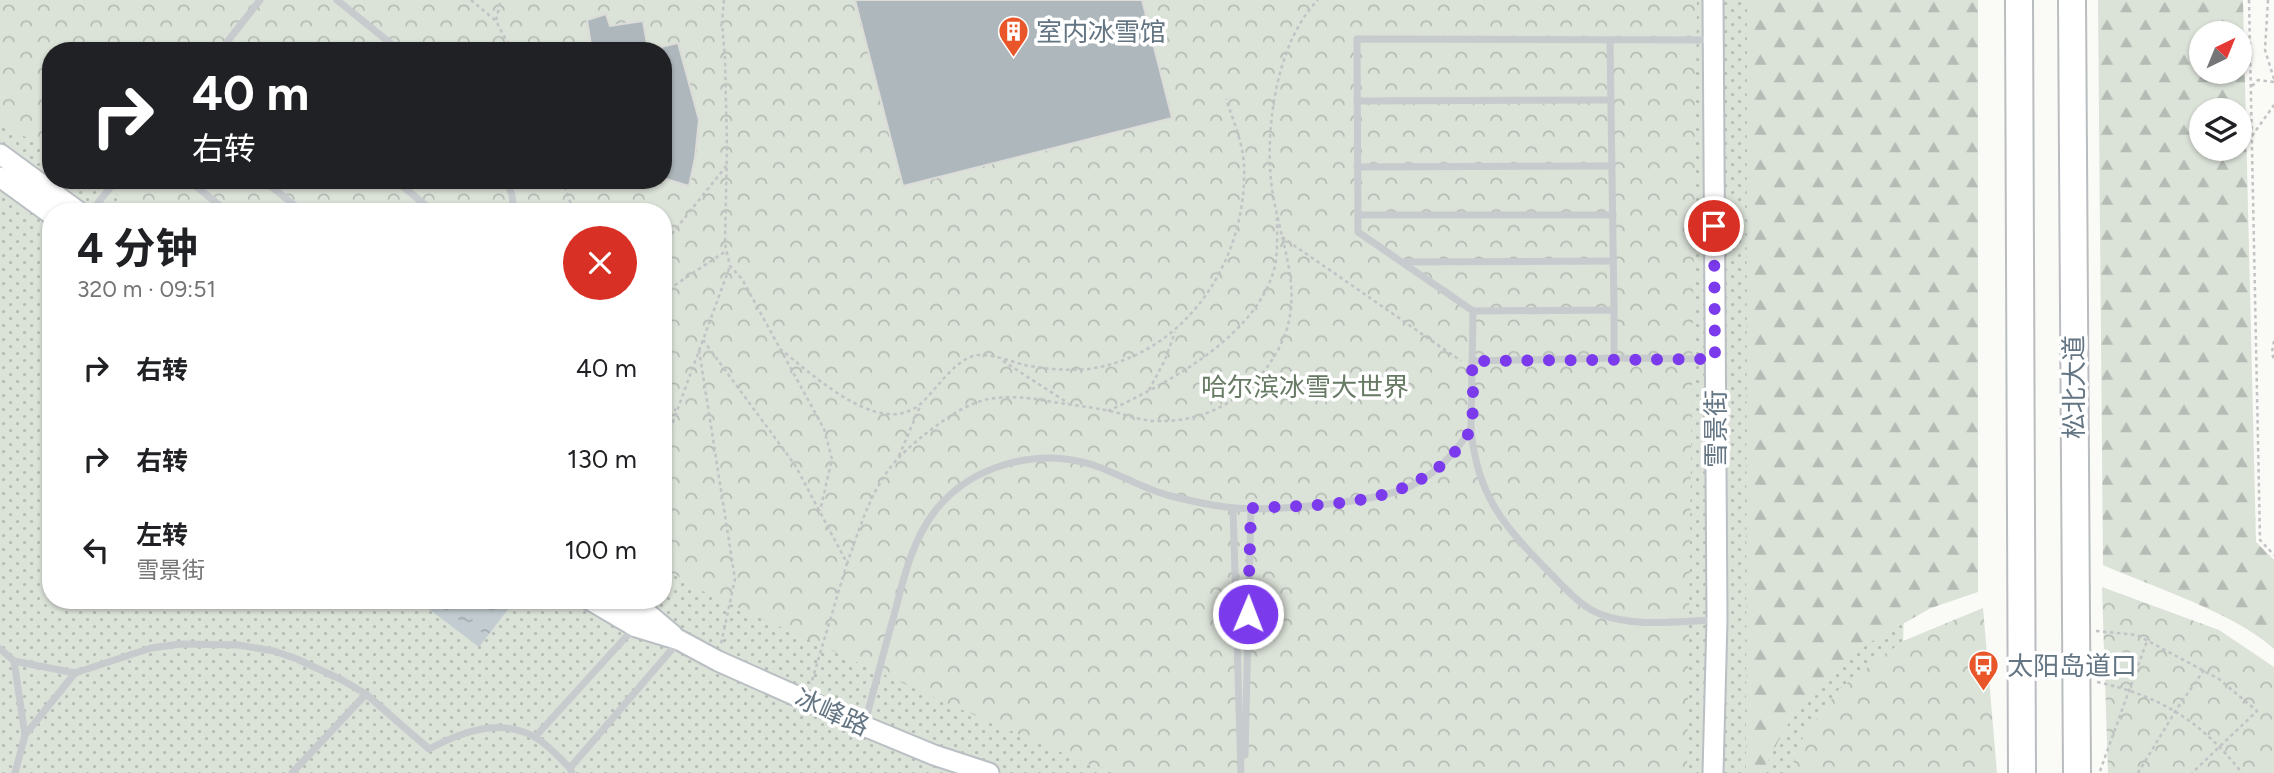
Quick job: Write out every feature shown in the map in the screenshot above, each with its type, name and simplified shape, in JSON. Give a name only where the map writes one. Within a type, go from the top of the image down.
[{"type":"highway","name":"松北大道","points":[[2020,0],[2022,773]]},
{"type":"highway","name":"松北大道","points":[[2072,0],[2089,772]]},
{"type":"street","name":"雪景街","points":[[1713,0],[1717,620],[1713,773]]},
{"type":"street","points":[[0,154],[42,185]]},
{"type":"street","points":[[0,177],[42,207]]},
{"type":"street","points":[[48,189],[67,203]]},
{"type":"street","name":"冰峰路","points":[[613,609],[641,620],[718,661],[806,701],[934,755],[989,773]]},
{"type":"street","name":"冰峰路","points":[[632,609],[641,620]]},
{"type":"lane","points":[[230,42],[260,0]]},
{"type":"lane","points":[[337,0],[389,42]]},
{"type":"lane","points":[[1614,310],[1473,311],[1358,232],[1357,39],[1713,40]]},
{"type":"lane","points":[[1610,40],[1614,358]]},
{"type":"lane","points":[[1357,101],[1611,100]]},
{"type":"lane","points":[[1357,167],[1612,166]]},
{"type":"lane","points":[[98,203],[109,189]]},
{"type":"lane","points":[[199,189],[217,203]]},
{"type":"lane","points":[[274,189],[292,203]]},
{"type":"lane","points":[[405,189],[423,203]]},
{"type":"lane","points":[[1358,215],[1612,215]]},
{"type":"lane","points":[[1403,262],[1613,261]]},
{"type":"lane","points":[[1473,311],[1471,428],[1475,464],[1492,505],[1524,546],[1588,608],[1608,617],[1630,621],[1717,620]]},
{"type":"lane","points":[[1472,365],[1614,358],[1715,359]]},
{"type":"lane","points":[[864,726],[915,544],[933,513],[963,484],[990,470],[1017,461],[1062,458],[1091,464],[1153,491],[1233,508],[1339,502],[1399,490],[1436,470],[1454,453],[1471,428]]},
{"type":"lane","points":[[1233,508],[1243,773]]},
{"type":"lane","points":[[1243,773],[1251,508]]},
{"type":"lane","points":[[535,737],[641,620]]},
{"type":"lane","points":[[0,649],[14,661],[75,673],[151,648],[206,643],[238,645],[274,652],[342,680],[366,694],[429,749],[451,737],[470,731],[512,728],[535,737],[571,771],[679,640]]},
{"type":"lane","points":[[14,661],[25,735],[15,773]]},
{"type":"lane","points":[[25,735],[75,673]]},
{"type":"lane","points":[[292,773],[366,694]]},
{"type":"path","points":[[471,0],[496,21],[508,42]]},
{"type":"path","points":[[496,21],[502,0]]},
{"type":"path","points":[[724,0],[722,23],[727,165],[726,251],[730,266],[742,279],[824,429],[832,459],[820,511]]},
{"type":"path","points":[[898,459],[936,426],[972,404],[1007,397],[1108,411],[1161,422],[1193,418],[1223,406],[1248,387],[1273,358],[1285,336],[1292,305],[1292,286],[1269,170],[1275,95],[1287,47],[1306,13],[1318,0]]},
{"type":"path","points":[[2249,0],[2251,98]]},
{"type":"path","points":[[2251,87],[2258,80],[2274,80],[2265,50],[2268,0]]},
{"type":"path","points":[[780,349],[841,396],[866,408],[893,414],[912,410],[946,375],[976,355],[1050,368],[1087,369],[1138,355],[1177,329],[1195,312],[1222,269],[1238,222],[1244,180],[1242,148],[1226,99]]},
{"type":"path","points":[[2274,106],[2252,136],[2260,540],[2274,555]]},
{"type":"path","points":[[672,234],[727,165]]},
{"type":"path","points":[[1108,411],[1206,355],[1246,318],[1258,303],[1275,264],[1276,211]]},
{"type":"path","points":[[1282,237],[1472,365]]},
{"type":"path","points":[[672,287],[726,251]]},
{"type":"path","points":[[672,425],[730,266]]},
{"type":"path","points":[[1148,390],[1177,329]]},
{"type":"path","points":[[703,340],[795,465],[847,564]]},
{"type":"path","points":[[2274,341],[2274,360]]},
{"type":"path","points":[[699,350],[735,579],[718,661]]},
{"type":"path","points":[[1000,359],[1070,405]]},
{"type":"path","points":[[806,701],[847,564],[875,492],[898,459],[923,401]]},
{"type":"path","points":[[672,412],[679,406]]},
{"type":"path","points":[[2096,631],[2137,635],[2219,678],[2257,711],[2192,773]]},
{"type":"path","points":[[2089,772],[2130,689],[2147,641]]},
{"type":"path","points":[[2138,773],[2204,670]]},
{"type":"path","points":[[2097,682],[2130,689],[2176,710],[2220,746],[2242,773]]},
{"type":"green space","name":"哈尔滨冰雪大世界","points":[[0,0],[1914,0],[1901,773],[0,773]]},
{"type":"green space","name":"哈尔滨冰雪大世界","points":[[0,0],[1697,0],[1687,773],[1124,773],[1091,765],[946,703],[700,590],[672,573],[672,203],[130,203],[108,189],[672,189],[672,42],[42,42],[42,147],[0,121]]},
{"type":"green space","points":[[1747,0],[1978,0],[1978,592],[1931,608],[1869,643],[1824,681],[1785,728],[1762,773],[1746,773]]},
{"type":"green space","points":[[2098,0],[2243,0],[2244,21],[2189,21],[2189,84],[2245,84],[2245,98],[2189,98],[2189,161],[2247,161],[2256,542],[2274,560],[2274,649],[2238,624],[2193,602],[2103,565]]},
{"type":"green space","points":[[2102,587],[2219,630],[2274,667],[2274,773],[2108,773]]},
{"type":"green space","points":[[1983,608],[1997,773],[1789,773],[1803,737],[1839,689],[1903,641]]},
{"type":"water","points":[[429,609],[508,609],[479,647]]},
{"type":"building","name":"室内冰雪馆","points":[[855,0],[1142,0],[1172,118],[903,186]]},
{"type":"building","points":[[606,14],[610,26],[643,21],[647,42],[591,42],[587,20]]},
{"type":"building","points":[[678,43],[699,120],[689,186],[672,181],[672,44]]},
{"type":"place","name":"室内冰雪馆","points":[[1013,59]]},
{"type":"place","name":"太阳岛道口","points":[[1984,693]]},
{"type":"route","points":[[1248,614],[1251,508],[1339,502],[1386,494],[1422,480],[1454,453],[1471,428],[1472,361],[1715,359],[1714,226]]}]
